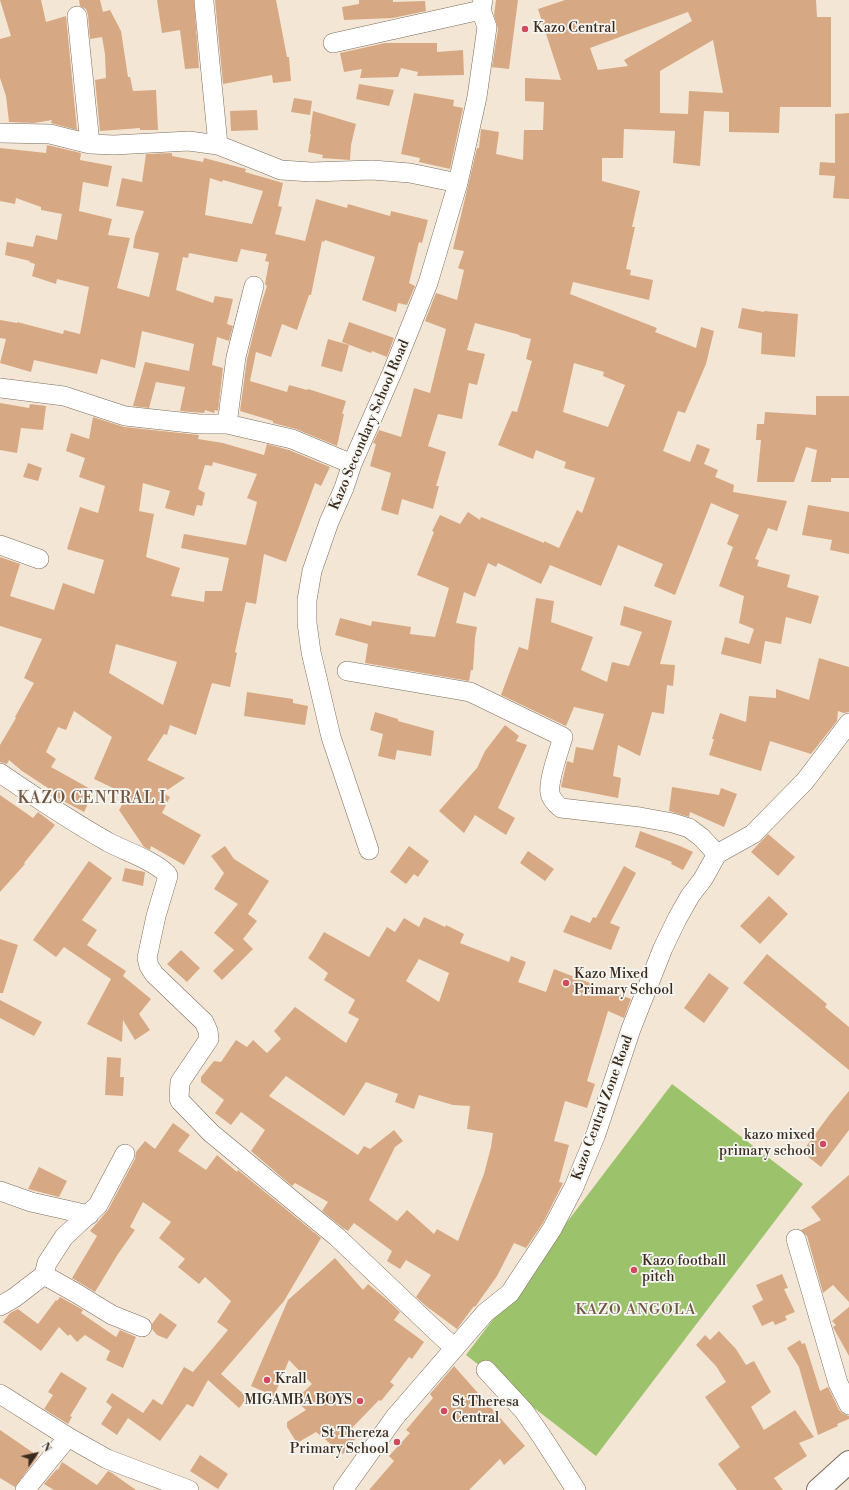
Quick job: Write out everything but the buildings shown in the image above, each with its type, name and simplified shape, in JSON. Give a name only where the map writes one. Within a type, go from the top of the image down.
[{"type":"street","points":[[204,2],[218,145]]},
{"type":"street","points":[[333,43],[482,5]]},
{"type":"street","name":"Kazo Secondary School Road","points":[[369,850],[331,737],[311,652],[307,623],[307,600],[312,571],[329,522],[428,283],[458,183],[477,97],[487,27],[482,5]]},
{"type":"street","points":[[77,16],[90,144]]},
{"type":"street","points":[[0,134],[50,134],[90,144],[114,146],[189,141],[218,145],[281,170],[311,172],[372,170],[410,173],[458,183]]},
{"type":"street","points":[[227,424],[236,357],[254,286]]},
{"type":"street","points":[[0,388],[64,396],[125,416],[199,424],[227,424],[292,438],[352,464]]},
{"type":"street","points":[[0,545],[39,559]]},
{"type":"street","points":[[347,671],[470,692],[562,737],[550,785],[550,794],[554,802],[561,808],[640,817],[674,823],[689,828],[702,837],[717,854],[753,834],[805,781],[849,723]]},
{"type":"street","points":[[0,772],[40,801],[109,842],[157,866],[167,874],[168,876],[156,916],[147,958],[149,966],[154,974],[204,1022],[208,1031],[209,1040],[180,1082],[180,1102],[216,1137],[337,1237],[454,1348]]},
{"type":"street","name":"Kazo Central Zone Road","points":[[343,1490],[395,1417],[485,1313],[510,1293],[552,1229],[574,1187],[596,1134],[631,1029],[663,948],[690,896],[703,879],[717,854]]},
{"type":"street","points":[[0,1306],[14,1298],[44,1275],[47,1263],[64,1237],[98,1205],[125,1154]]},
{"type":"street","points":[[0,1191],[31,1202],[89,1215]]},
{"type":"street","points":[[796,1239],[838,1383],[849,1405]]},
{"type":"street","points":[[44,1275],[76,1292],[112,1315],[142,1327]]},
{"type":"street","points":[[486,1370],[524,1411],[542,1436],[576,1490]]},
{"type":"street","points":[[0,1394],[68,1437],[107,1459],[189,1490]]},
{"type":"street","points":[[25,1490],[68,1437]]},
{"type":"street","points":[[818,1490],[848,1466]]},
{"type":"green space","name":"Kazo football pitch","points":[[672,1084],[803,1184],[596,1456],[466,1355]]},
{"type":"place","name":"Kazo Central","points":[[525,29]]},
{"type":"place","name":"Kazo Mixed Primary School","points":[[566,983]]},
{"type":"place","name":"kazo mixed primary school","points":[[823,1144]]},
{"type":"place","name":"Kazo football pitch","points":[[634,1270]]},
{"type":"place","name":"Krall","points":[[267,1380]]},
{"type":"place","name":"MIGAMBA BOYS","points":[[360,1401]]},
{"type":"place","name":"St Theresa Central","points":[[444,1411]]},
{"type":"place","name":"St Thereza Primary School","points":[[397,1442]]},
{"type":"district","name":"KAZO CENTRAL I","points":[[92,799]]},
{"type":"district","name":"KAZO ANGOLA","points":[[636,1310]]}]
